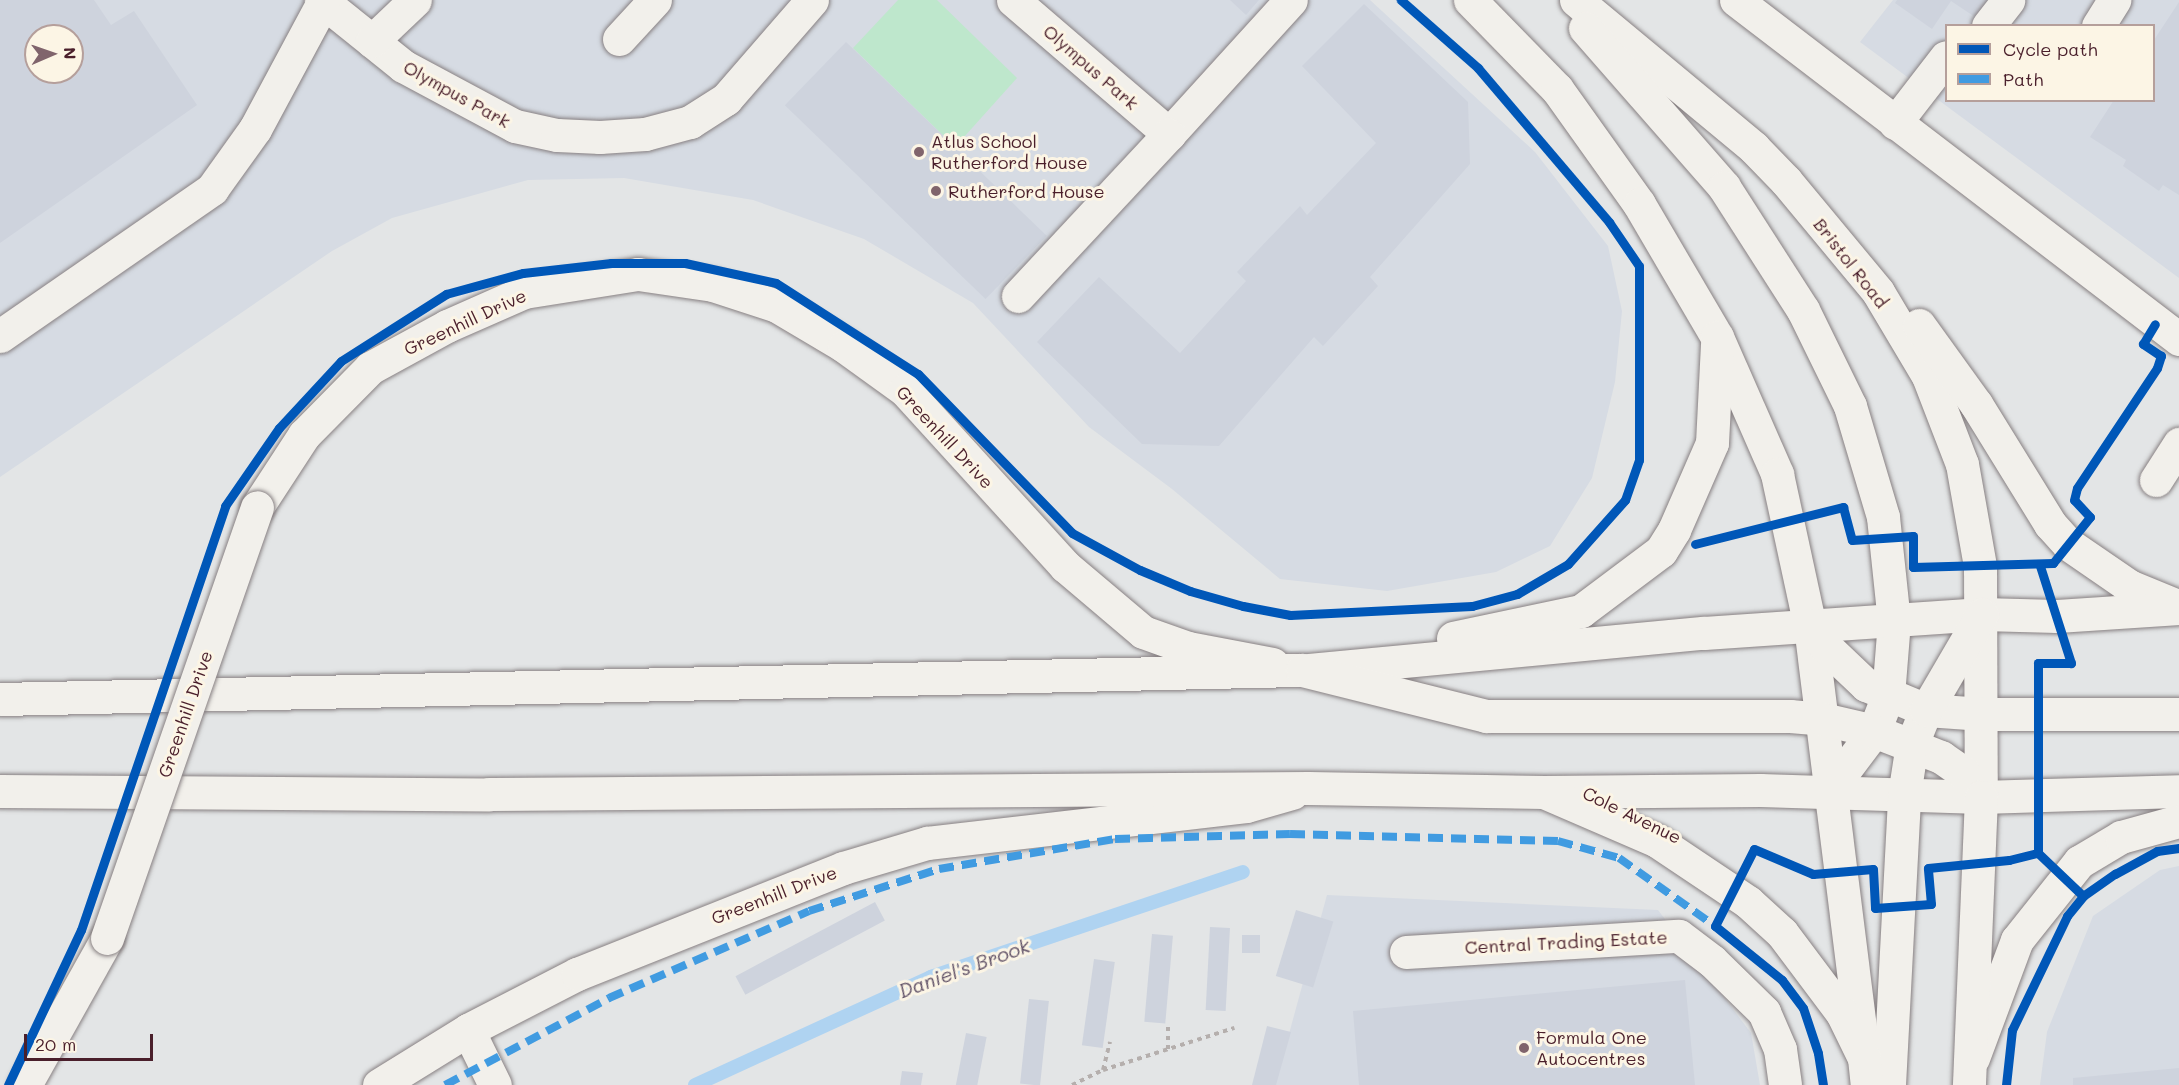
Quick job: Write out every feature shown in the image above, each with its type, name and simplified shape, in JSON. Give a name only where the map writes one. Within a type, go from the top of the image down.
[{"type":"main road","points":[[372,41],[415,0]]},
{"type":"main road","points":[[619,39],[656,0]]},
{"type":"main road","name":"Olympus Park","points":[[322,1],[403,66],[515,126],[557,135],[645,134],[690,122],[726,99],[812,0]]},
{"type":"main road","name":"Olympus Park","points":[[1013,0],[1169,134]]},
{"type":"main road","points":[[1017,296],[1291,0]]},
{"type":"main road","points":[[1470,0],[1557,89],[1639,204],[1717,337],[1777,474],[1810,626],[1846,668],[1888,695],[1926,710],[1983,714],[2179,714]]},
{"type":"main road","points":[[1561,0],[1724,187],[1803,310],[1850,406],[1873,477],[1882,517],[1894,621],[1888,695],[1874,731],[1828,792]]},
{"type":"main road","name":"Bristol Road","points":[[1576,0],[1754,148],[1786,181],[1878,292],[1928,376],[1962,464],[1978,555],[1982,614],[1981,797]]},
{"type":"main road","points":[[1736,0],[2175,338]]},
{"type":"main road","points":[[1990,24],[2008,0]]},
{"type":"main road","points":[[2099,24],[2114,0]]},
{"type":"main road","points":[[0,336],[212,189],[255,129],[322,1]]},
{"type":"main road","points":[[1895,123],[1945,60]]},
{"type":"main road","points":[[1786,181],[1883,274],[1976,404],[2023,484],[2068,544],[2129,586],[2179,607]]},
{"type":"main road","name":"Greenhill Drive","points":[[25,1085],[107,938],[257,507],[304,435],[370,368],[447,326],[524,292],[638,274],[713,285],[777,306],[844,346],[905,390],[1065,566],[1143,632],[1188,648],[1302,670]]},
{"type":"main road","points":[[1302,670],[1581,611],[1661,551],[1674,530],[1712,443],[1717,337]]},
{"type":"main road","points":[[2157,480],[2179,444]]},
{"type":"main road","points":[[0,699],[1302,670],[1810,626],[1982,614],[2056,616],[2179,607]]},
{"type":"main road","points":[[1889,1085],[1904,795],[1912,744],[1926,710],[1982,614]]},
{"type":"main road","name":"Cole Avenue","points":[[1810,626],[1823,719],[1828,792],[1866,1072]]},
{"type":"main road","points":[[1302,670],[1486,716],[1790,716],[1823,719],[1874,731],[1912,744],[1964,773],[1981,797],[1969,1075]]},
{"type":"main road","points":[[0,791],[501,794],[1308,788],[1545,792],[1828,792],[1981,797],[2179,791]]},
{"type":"main road","name":"Greenhill Drive","points":[[380,1085],[468,1030],[599,965],[843,868],[916,846],[1105,819],[1246,806],[1308,788]]},
{"type":"main road","name":"Cole Avenue","points":[[1545,792],[1657,841],[1748,902],[1815,972],[1842,1013],[1866,1072]]},
{"type":"main road","points":[[1969,1075],[2017,940],[2079,862],[2121,837],[2179,821]]},
{"type":"main road","name":"Central Trading Estate","points":[[1406,952],[1678,936],[1712,961],[1764,1012],[1780,1049],[1785,1085]]},
{"type":"main road","points":[[468,1030],[495,1085]]},
{"type":"path","points":[[1168,1026],[1168,1049]]},
{"type":"path","points":[[1072,1085],[1103,1070],[1234,1028]]},
{"type":"path","points":[[1103,1070],[1110,1042]]},
{"type":"shaded area","points":[[0,0],[1370,0],[1535,152],[1608,246],[1622,311],[1615,382],[1592,478],[1550,546],[1496,572],[1387,591],[1280,579],[1172,489],[1089,427],[973,303],[864,239],[753,200],[624,178],[528,180],[392,218],[332,251],[0,477]]},
{"type":"shaded area","points":[[1893,0],[2179,0],[2179,278],[1860,42]]},
{"type":"shaded area","points":[[2179,866],[2179,1085],[2040,1085],[2047,1032],[2093,916],[2160,870]]},
{"type":"shaded area","points":[[1327,895],[1658,910],[1751,1033],[1760,1085],[1275,1085]]},
{"type":"green space","points":[[898,0],[937,0],[1017,78],[955,147],[853,48]]},
{"type":"building","points":[[0,0],[94,0],[111,25],[134,11],[197,105],[0,243]]},
{"type":"building","points":[[1230,0],[1259,0],[1246,15]]},
{"type":"building","points":[[1897,0],[1996,0],[1981,21],[1951,1],[1932,29],[1895,3]]},
{"type":"building","points":[[2179,2],[2179,195],[2163,185],[2159,191],[2123,166],[2126,160],[2090,137],[2113,102],[2155,102],[2155,38]]},
{"type":"building","points":[[1364,4],[1468,102],[1470,164],[1370,277],[1378,286],[1323,346],[1314,337],[1219,446],[1142,444],[1037,342],[1099,277],[1180,353],[1246,281],[1237,272],[1300,206],[1307,215],[1376,143],[1302,66]]},
{"type":"building","name":"Rutherford House","points":[[846,42],[1047,236],[986,299],[785,105]]},
{"type":"building","points":[[875,902],[885,921],[745,995],[735,976]]},
{"type":"building","points":[[1296,910],[1333,921],[1313,987],[1276,976]]},
{"type":"building","points":[[1210,927],[1230,928],[1226,1011],[1206,1010]]},
{"type":"building","points":[[1152,934],[1173,936],[1165,1023],[1144,1022]]},
{"type":"building","points":[[1242,935],[1260,935],[1260,953],[1242,953]]},
{"type":"building","points":[[1094,959],[1115,962],[1103,1048],[1082,1045]]},
{"type":"building","name":"Formula One Autocentres","points":[[1685,980],[1695,1085],[1359,1085],[1353,1011]]},
{"type":"building","points":[[1029,999],[1049,1001],[1040,1085],[1020,1084]]},
{"type":"building","points":[[1267,1026],[1291,1032],[1276,1085],[1252,1085]]},
{"type":"building","points":[[966,1033],[987,1037],[977,1085],[956,1085]]},
{"type":"building","points":[[2179,1068],[2179,1085],[2073,1085],[2073,1078]]},
{"type":"building","points":[[902,1071],[923,1073],[921,1085],[900,1085]]},
{"type":"waterway","name":"Daniel's Brook","points":[[695,1085],[931,977],[1243,872]]},
{"type":"marked path","points":[[445,1085],[609,998],[809,911],[939,869],[1115,839],[1290,834],[1558,841],[1619,858],[1715,926]]},
{"type":"cycle path","points":[[8,1085],[81,930],[225,506],[279,428],[341,361],[446,294],[523,273],[611,263],[685,263],[776,283],[918,374],[1072,533],[1140,570],[1190,591],[1243,606],[1290,615],[1472,606],[1517,594],[1568,564],[1625,500],[1639,460],[1639,266],[1609,222],[1478,68],[1401,0]]},
{"type":"cycle path","points":[[1695,544],[1843,507],[1852,540],[1913,536],[1913,567],[2053,563],[2090,517],[2074,500],[2077,488],[2157,368],[2161,356],[2143,344],[2155,324]]},
{"type":"cycle path","points":[[2040,566],[2071,663],[2038,663],[2038,853],[2083,896]]},
{"type":"cycle path","points":[[2006,1085],[2012,1030],[2067,916],[2083,896],[2115,874],[2157,851],[2179,848]]},
{"type":"cycle path","points":[[1823,1085],[1818,1053],[1803,1008],[1782,980],[1715,926],[1754,849],[1813,874],[1873,869],[1875,908],[1931,904],[1928,868],[2009,860],[2038,853]]},
{"type":"place","name":"Atlus School Rutherford House","points":[[919,152]]},
{"type":"place","name":"Rutherford House","points":[[936,191]]},
{"type":"place","name":"Formula One Autocentres","points":[[1524,1048]]}]
